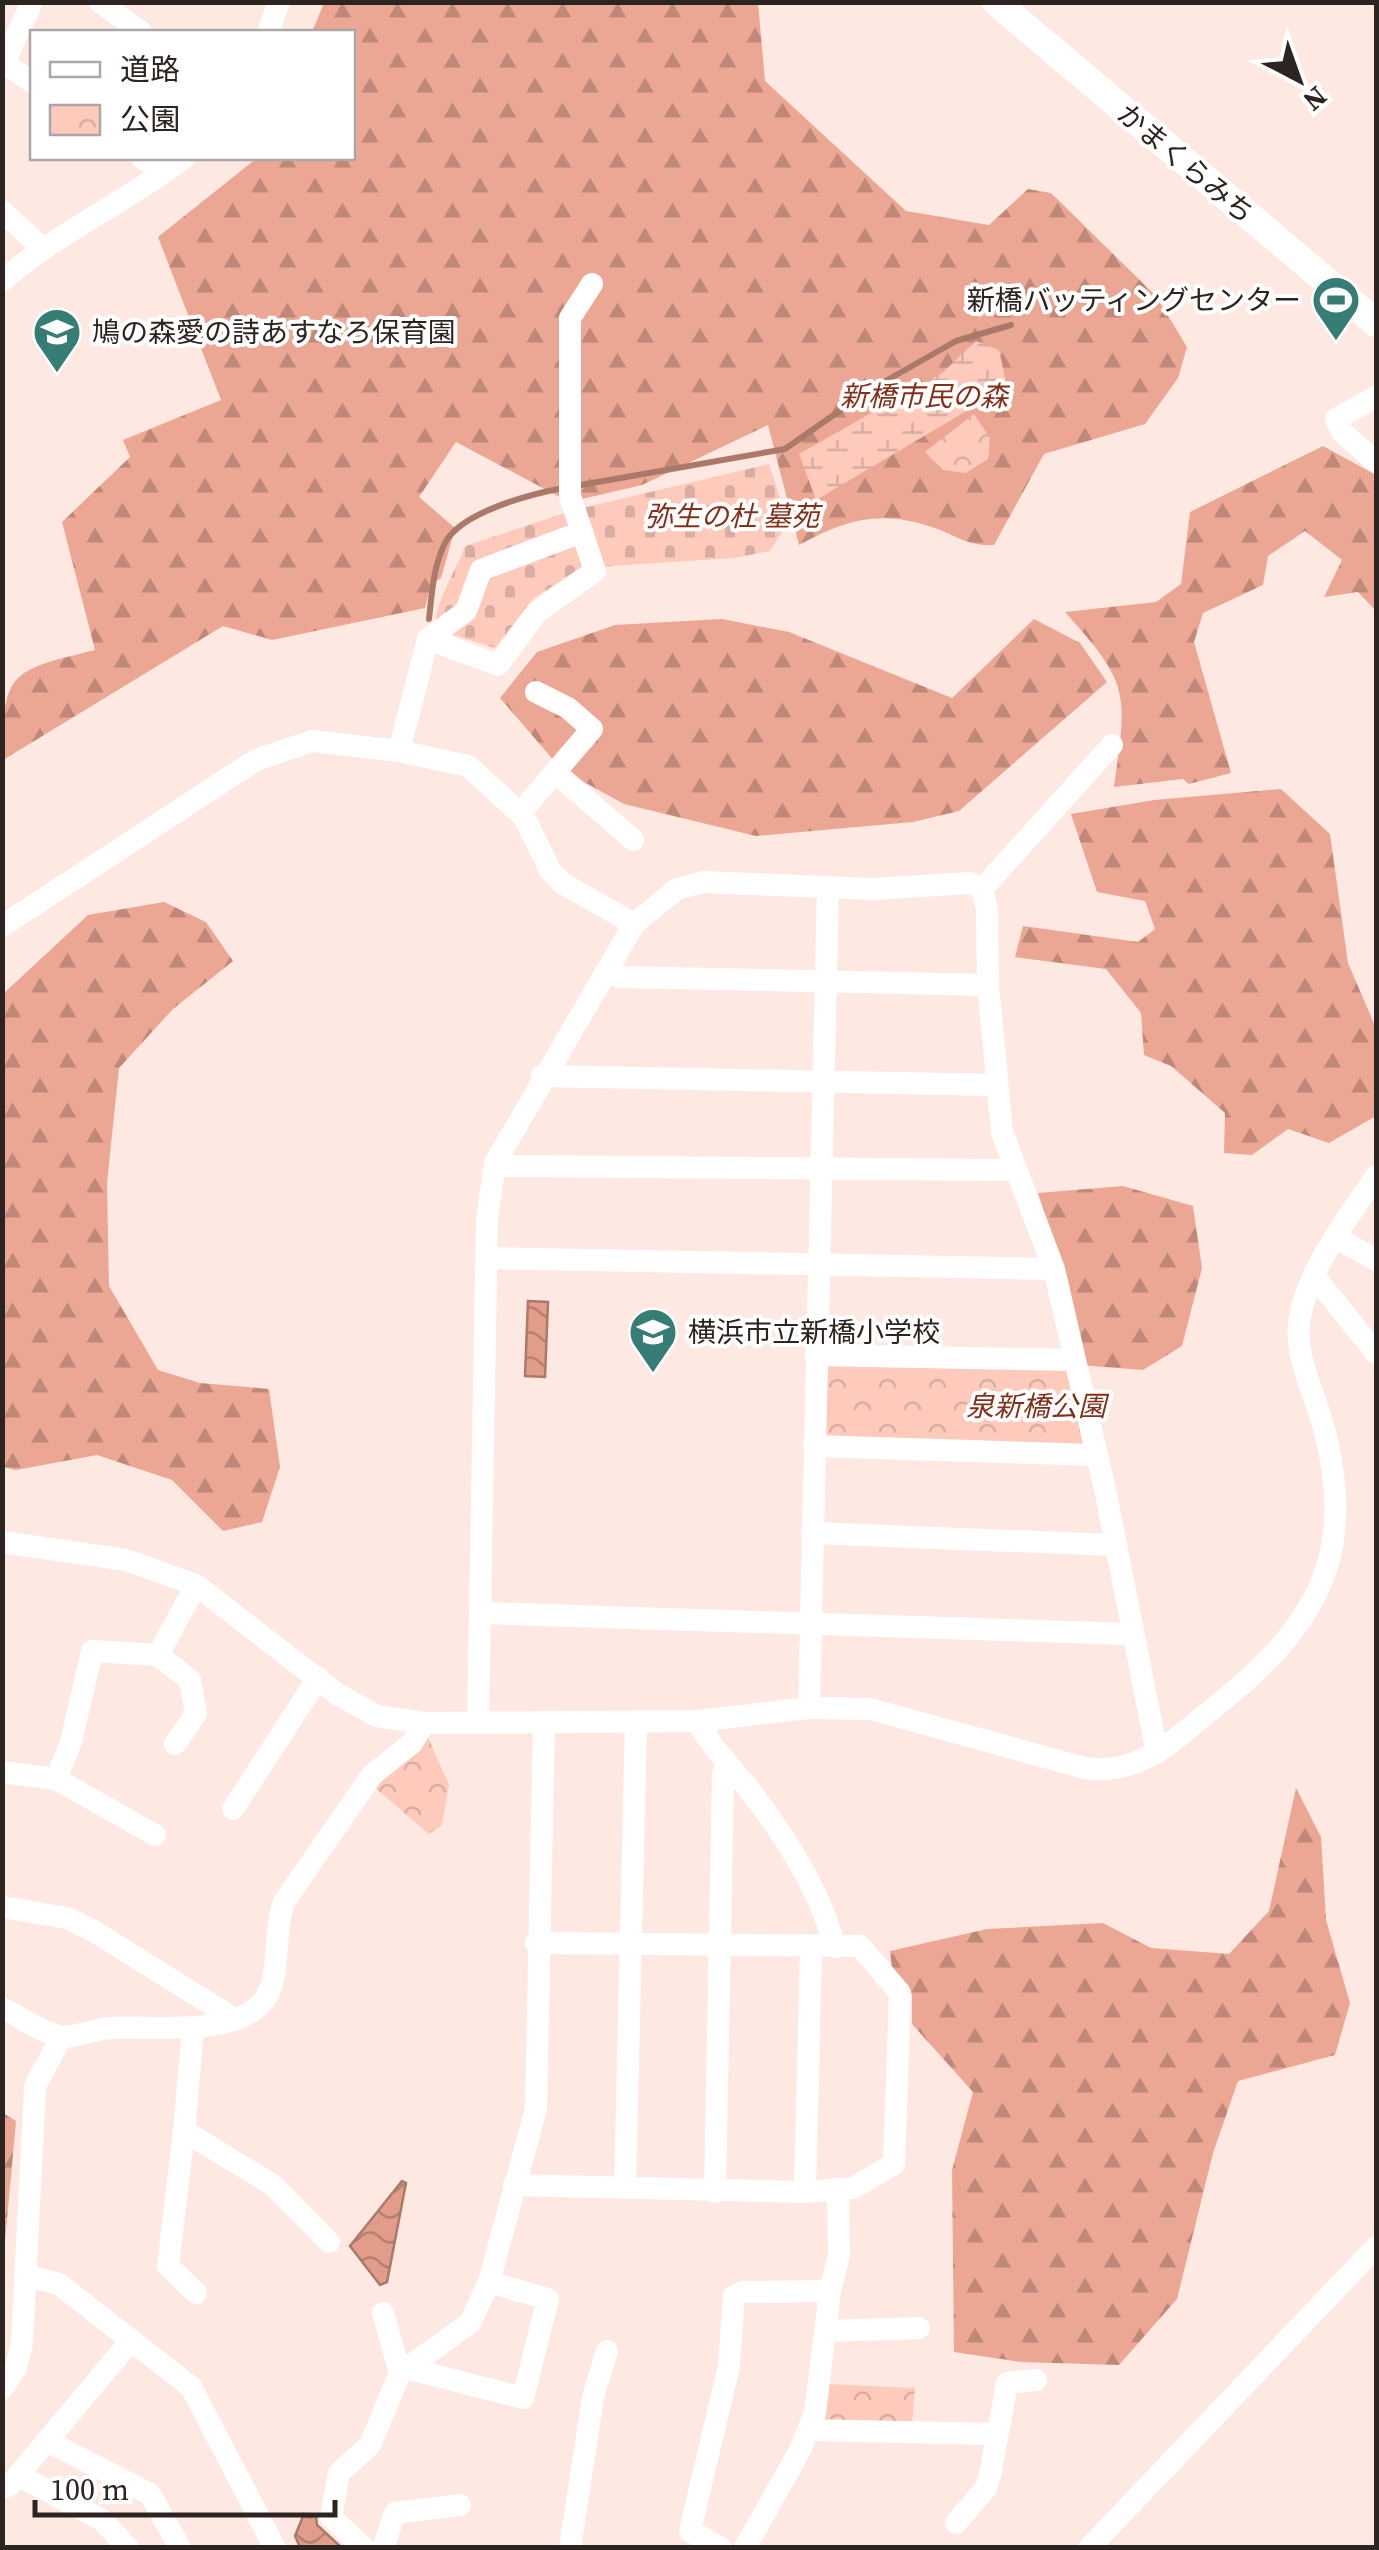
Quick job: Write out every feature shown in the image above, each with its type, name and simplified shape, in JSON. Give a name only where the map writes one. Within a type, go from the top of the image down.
[{"type":"main road","name":"かまくらみち","points":[[996,2],[1376,323]]},
{"type":"street","points":[[30,81],[4,65],[32,2]]},
{"type":"street","points":[[100,2],[138,30]]},
{"type":"street","points":[[269,30],[280,2]]},
{"type":"street","points":[[145,160],[164,172]]},
{"type":"street","points":[[2,281],[41,248],[181,160]]},
{"type":"street","points":[[2,210],[41,248]]},
{"type":"street","points":[[428,639],[505,672],[537,612],[595,571],[570,496],[570,318],[592,284]]},
{"type":"street","points":[[1376,397],[1336,419],[1342,432],[1376,462]]},
{"type":"street","points":[[400,751],[419,662],[428,639],[466,611],[481,570],[582,532]]},
{"type":"street","points":[[520,812],[592,729],[568,708],[536,692]]},
{"type":"street","points":[[2,926],[256,760],[312,741],[400,751],[468,766],[520,812],[550,870],[562,883],[634,924]]},
{"type":"street","points":[[982,889],[1112,745]]},
{"type":"street","points":[[555,772],[633,840]]},
{"type":"street","points":[[478,1721],[487,1218],[495,1166],[542,1076],[634,924],[677,889],[704,882],[828,887],[970,883],[982,889],[987,909],[988,985],[1002,1132],[1054,1269],[1157,1753]]},
{"type":"street","points":[[809,1708],[828,887]]},
{"type":"street","points":[[605,972],[622,977],[988,985]]},
{"type":"street","points":[[542,1076],[995,1085]]},
{"type":"street","points":[[495,1166],[1015,1170]]},
{"type":"street","points":[[2,1542],[126,1560],[196,1584],[318,1678],[377,1716],[424,1722],[636,1722],[698,1721],[809,1708],[870,1709],[1109,1771],[1131,1767],[1157,1753],[1276,1654],[1314,1598],[1329,1564],[1337,1522],[1334,1469],[1302,1360],[1298,1327],[1303,1300],[1376,1176]]},
{"type":"street","points":[[1337,1238],[1376,1260]]},
{"type":"street","points":[[487,1258],[1054,1269]]},
{"type":"street","points":[[1316,1276],[1376,1353]]},
{"type":"street","points":[[816,1355],[1074,1360]]},
{"type":"street","points":[[814,1446],[1095,1455]]},
{"type":"street","points":[[812,1533],[1114,1545]]},
{"type":"street","points":[[158,1655],[196,1584]]},
{"type":"street","points":[[482,1613],[1130,1634]]},
{"type":"street","points":[[56,1779],[70,1742],[92,1651],[158,1655],[190,1680],[196,1714],[175,1744]]},
{"type":"street","points":[[233,1810],[318,1678]]},
{"type":"street","points":[[698,1721],[708,1743],[728,1764],[818,1893],[836,1947]]},
{"type":"street","points":[[2,2008],[61,2038],[112,2028],[193,2030],[233,2018],[263,2001],[273,1984],[276,1924],[284,1902],[372,1775],[412,1743],[424,1722]]},
{"type":"street","points":[[364,2548],[332,2517],[339,2473],[370,2445],[403,2371],[470,2323],[490,2282],[536,2110],[536,1943],[544,1722]]},
{"type":"street","points":[[625,2188],[636,1722]]},
{"type":"street","points":[[715,2192],[723,1774],[728,1764]]},
{"type":"street","points":[[2,1772],[56,1779],[156,1835]]},
{"type":"street","points":[[2,1907],[67,1918],[92,1930],[233,2018]]},
{"type":"street","points":[[514,2185],[806,2192],[853,2188],[894,2164],[900,1992],[860,1946],[536,1943]]},
{"type":"street","points":[[806,2192],[811,1946]]},
{"type":"street","points":[[193,2030],[168,2266],[196,2293]]},
{"type":"street","points":[[2,2389],[16,2367],[22,2342],[35,2086],[61,2038]]},
{"type":"street","points":[[184,2131],[273,2185],[329,2242]]},
{"type":"street","points":[[745,2548],[816,2413],[830,2292],[839,2255],[838,2189]]},
{"type":"street","points":[[1088,2548],[1375,2251]]},
{"type":"street","points":[[26,2275],[59,2284],[129,2342],[191,2386],[274,2548]]},
{"type":"street","points":[[403,2371],[523,2398],[548,2299],[490,2282]]},
{"type":"street","points":[[721,2548],[690,2530],[729,2366],[734,2296],[742,2292],[830,2292]]},
{"type":"street","points":[[384,2313],[403,2371]]},
{"type":"street","points":[[825,2331],[918,2328]]},
{"type":"street","points":[[128,2548],[102,2520],[10,2481],[129,2342]]},
{"type":"street","points":[[570,2548],[593,2397],[607,2351]]},
{"type":"street","points":[[956,2523],[986,2488],[1007,2383],[1036,2380]]},
{"type":"street","points":[[808,2430],[995,2434]]},
{"type":"street","points":[[47,2441],[150,2494],[180,2548]]},
{"type":"street","points":[[383,2548],[395,2513],[460,2504]]},
{"type":"green space","name":"新橋市民の森","points":[[324,3],[758,3],[765,81],[906,211],[989,225],[1028,189],[1051,193],[1156,296],[1187,347],[1178,378],[1145,424],[1044,454],[994,545],[971,543],[916,522],[881,518],[848,523],[799,545],[768,425],[642,485],[569,502],[456,442],[419,497],[455,528],[441,578],[431,584],[425,608],[272,640],[223,626],[3,760],[5,708],[17,679],[45,663],[95,650],[62,522],[130,457],[123,440],[221,400],[158,237],[254,160],[355,160],[355,30],[313,30]]},
{"type":"green space","name":"新橋市民の森","points":[[976,341],[999,350],[1007,387],[816,500],[799,454],[942,373]]},
{"type":"green space","points":[[974,414],[990,438],[988,459],[966,473],[943,470],[925,452]]},
{"type":"green space","points":[[1323,446],[1376,475],[1376,611],[1358,592],[1324,597],[1342,560],[1305,531],[1268,556],[1263,585],[1203,613],[1194,642],[1231,773],[1189,784],[1183,779],[1114,787],[1121,730],[1119,692],[1102,657],[1065,612],[1156,602],[1181,584],[1190,512]]},
{"type":"green space","name":"弥生の杜 墓苑","points":[[769,464],[788,523],[770,551],[734,558],[580,568],[533,599],[495,648],[435,629],[442,597],[465,546],[574,510]]},
{"type":"green space","points":[[722,619],[789,632],[952,698],[1034,619],[1080,643],[1107,682],[959,811],[913,822],[756,836],[624,804],[562,770],[500,698],[537,652],[615,625]]},
{"type":"green space","points":[[1281,789],[1330,834],[1348,963],[1376,1028],[1376,1116],[1329,1143],[1288,1129],[1252,1155],[1224,1153],[1225,1113],[1171,1066],[1144,1055],[1141,1013],[1106,969],[1015,957],[1023,926],[1138,942],[1155,929],[1145,901],[1097,892],[1071,814],[1154,800]]},
{"type":"green space","points":[[164,902],[206,922],[233,961],[173,1009],[119,1068],[107,1183],[109,1286],[158,1370],[200,1383],[269,1389],[280,1467],[262,1522],[223,1531],[172,1480],[97,1455],[16,1470],[3,1467],[3,994],[88,915]]},
{"type":"green space","points":[[1123,1186],[1193,1206],[1202,1268],[1182,1346],[1143,1370],[1079,1365],[1069,1289],[1038,1193]]},
{"type":"green space","name":"泉新橋公園","points":[[824,1363],[1068,1368],[1083,1446],[822,1437]]},
{"type":"green space","points":[[427,1735],[449,1785],[442,1825],[429,1834],[374,1787]]},
{"type":"green space","points":[[1296,1788],[1321,1837],[1326,1920],[1350,2003],[1335,2055],[1238,2081],[1213,2153],[1177,2299],[1119,2365],[1021,2362],[954,2352],[952,2170],[973,2092],[912,2024],[912,1994],[892,1968],[890,1951],[987,1929],[1103,1923],[1151,1948],[1229,1954],[1269,1911]]},
{"type":"green space","points":[[3,2113],[16,2121],[3,2263]]},
{"type":"green space","points":[[828,2384],[915,2388],[912,2423],[823,2421]]},
{"type":"water","points":[[528,1301],[548,1302],[545,1377],[525,1376]]},
{"type":"water","points":[[402,2181],[406,2183],[387,2282],[380,2285],[350,2246]]},
{"type":"water","points":[[304,2514],[316,2516],[317,2525],[341,2547],[300,2547],[295,2536]]},
{"type":"waterway","points":[[575,486],[785,449],[868,391],[956,341],[1011,325]]},
{"type":"waterway","points":[[429,619],[438,561],[453,532],[498,506],[563,488]]},
{"type":"place","name":"新橋バッティングセンター","points":[[1336,342]]},
{"type":"place","name":"鳩の森愛の詩あすなろ保育園","points":[[57,374]]},
{"type":"place","name":"横浜市立新橋小学校","points":[[653,1374]]}]
